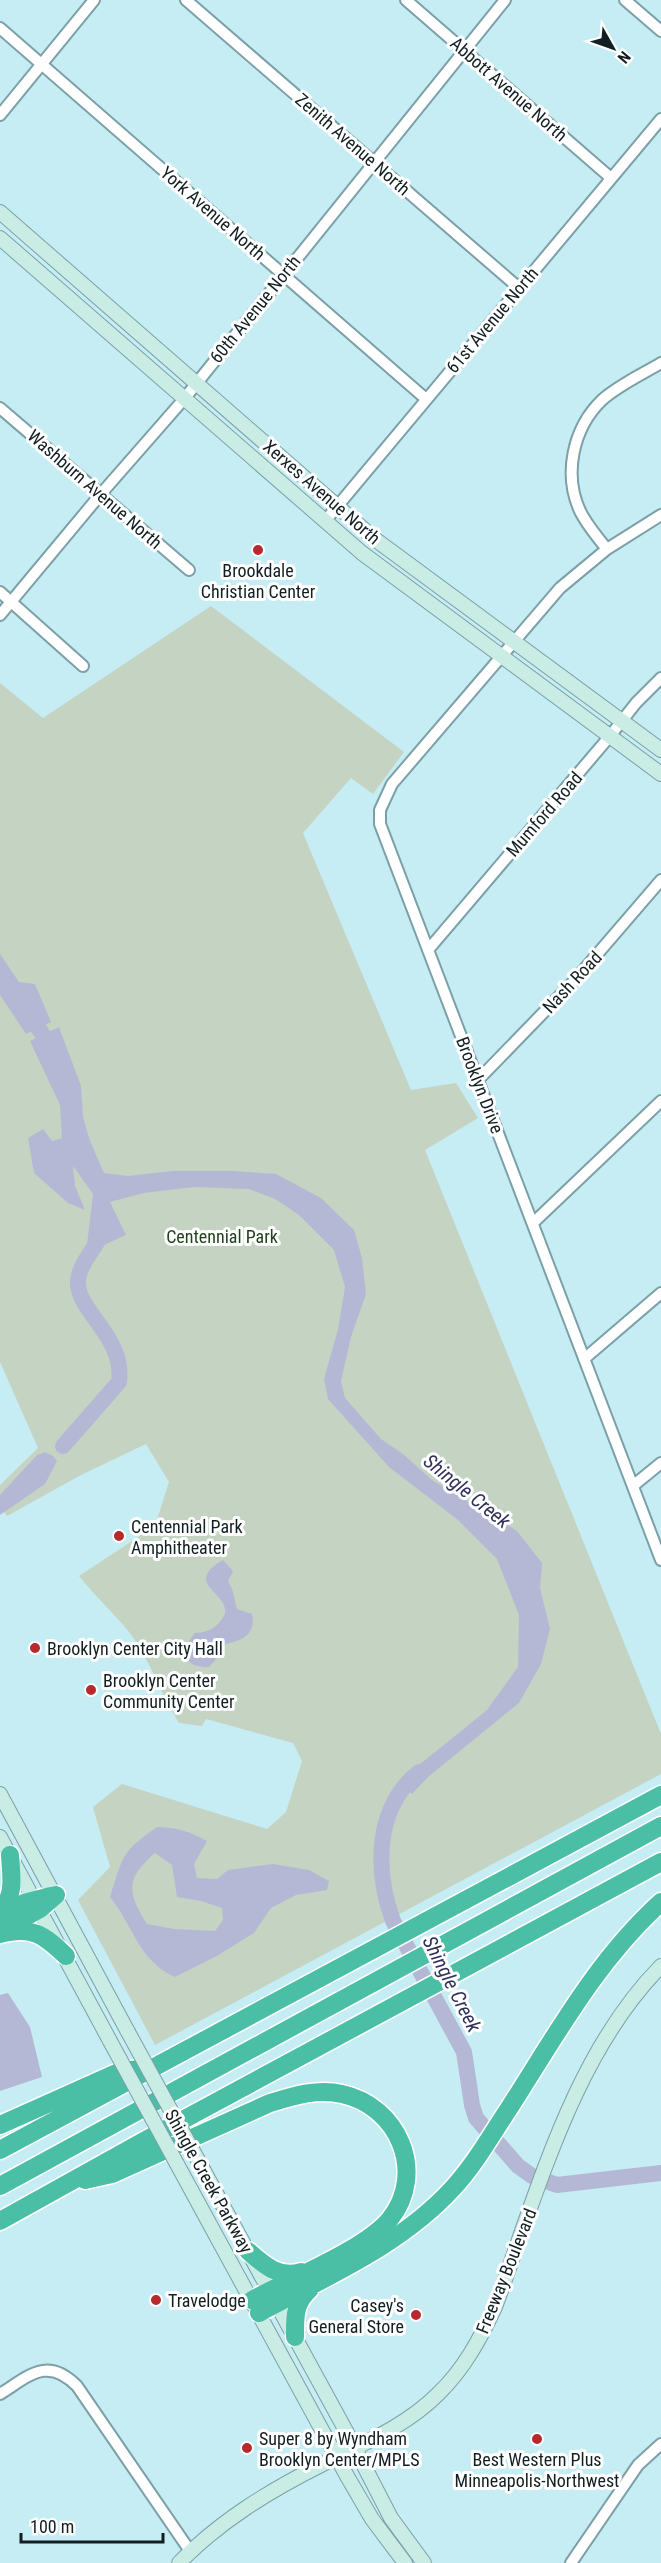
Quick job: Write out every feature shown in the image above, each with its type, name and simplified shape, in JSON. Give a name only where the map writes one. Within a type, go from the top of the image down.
[{"type":"highway","points":[[0,2150],[661,1795]]},
{"type":"highway","points":[[0,2186],[661,1826]]},
{"type":"highway","points":[[0,1913],[11,1893],[10,1855]]},
{"type":"highway","points":[[0,2221],[62,2185],[661,1862]]},
{"type":"highway","points":[[0,1913],[37,1904],[56,1895]]},
{"type":"highway","points":[[256,2306],[315,2276],[370,2254],[408,2229],[440,2201],[478,2158],[597,1972],[630,1933],[661,1902]]},
{"type":"highway","points":[[0,1933],[37,1904]]},
{"type":"highway","points":[[0,1933],[17,1930],[34,1932],[48,1939],[66,1956]]},
{"type":"highway","points":[[0,2125],[121,2071],[155,2067]]},
{"type":"highway","points":[[62,2185],[112,2174],[288,2097],[324,2092],[354,2097],[381,2114],[400,2137],[406,2156],[406,2185],[395,2212],[382,2228],[315,2276],[297,2304],[295,2337]]},
{"type":"highway","points":[[248,2251],[263,2264],[282,2274],[315,2276]]},
{"type":"street","points":[[0,115],[94,0]]},
{"type":"street","name":"Zenith Avenue North","points":[[186,0],[519,288]]},
{"type":"street","name":"Abbott Avenue North","points":[[406,0],[611,178]]},
{"type":"street","name":"60th Avenue North","points":[[0,615],[184,399],[505,0]]},
{"type":"street","points":[[625,0],[661,31]]},
{"type":"street","name":"York Avenue North","points":[[0,28],[426,399]]},
{"type":"street","name":"61st Avenue North","points":[[325,521],[661,119]]},
{"type":"street","name":"Xerxes Avenue North","points":[[0,212],[403,562],[661,750]]},
{"type":"street","name":"Xerxes Avenue North","points":[[0,238],[325,521],[385,570],[661,774]]},
{"type":"street","points":[[607,549],[580,510],[573,491],[571,471],[573,451],[579,432],[589,415],[602,400],[661,363]]},
{"type":"street","name":"Washburn Avenue North","points":[[0,408],[189,570]]},
{"type":"street","name":"Brooklyn Drive","points":[[661,515],[607,549],[560,588],[392,784],[380,810],[380,824],[661,1560]]},
{"type":"street","points":[[0,592],[82,666]]},
{"type":"street","name":"Mumford Road","points":[[428,950],[621,721],[661,678]]},
{"type":"street","name":"Nash Road","points":[[478,1080],[575,980],[661,880]]},
{"type":"street","points":[[533,1223],[661,1101]]},
{"type":"street","points":[[584,1359],[661,1293]]},
{"type":"street","points":[[634,1485],[661,1463]]},
{"type":"street","name":"Shingle Creek Parkway","points":[[0,1794],[391,2518],[424,2563]]},
{"type":"street","name":"Shingle Creek Parkway","points":[[0,1837],[337,2458],[372,2519],[405,2563]]},
{"type":"street","name":"Freeway Boulevard","points":[[179,2563],[190,2551],[250,2505],[384,2434],[421,2409],[445,2387],[467,2360],[495,2307],[548,2162],[575,2096],[620,2017],[661,1966]]},
{"type":"street","points":[[0,2394],[38,2371],[58,2372],[68,2377],[77,2386],[190,2551]]},
{"type":"street","points":[[571,2563],[638,2465],[661,2444]]},
{"type":"green space","name":"Centennial Park","points":[[211,606],[404,752],[373,794],[351,778],[303,833],[411,1090],[456,1083],[478,1118],[425,1150],[661,1734],[661,1774],[155,2045],[78,1900],[110,1867],[93,1807],[122,1784],[267,1829],[286,1812],[302,1761],[293,1743],[206,1719],[202,1726],[179,1723],[135,1640],[79,1576],[155,1526],[169,1482],[146,1444],[81,1475],[7,1516],[0,1507],[0,1485],[38,1448],[0,1362],[0,683],[43,718]]},
{"type":"water","points":[[0,954],[19,982],[35,984],[51,1022],[26,1034],[0,995]]},
{"type":"water","points":[[59,1027],[81,1086],[83,1117],[90,1141],[104,1173],[128,1176],[172,1171],[276,1174],[321,1198],[354,1230],[362,1258],[366,1294],[351,1337],[341,1381],[345,1398],[381,1439],[403,1454],[432,1480],[517,1531],[542,1563],[540,1588],[550,1629],[541,1664],[519,1703],[428,1777],[412,1794],[398,1782],[487,1710],[518,1667],[519,1615],[497,1559],[458,1520],[389,1467],[328,1399],[324,1379],[338,1329],[345,1287],[334,1250],[299,1215],[275,1199],[249,1189],[193,1187],[144,1193],[110,1202],[126,1235],[86,1253],[93,1194],[73,1166],[75,1186],[85,1210],[68,1203],[34,1173],[28,1138],[43,1129],[52,1141],[62,1138],[60,1105],[30,1041]]},
{"type":"water","points":[[45,1452],[57,1461],[45,1484],[0,1515],[0,1495],[37,1455]]},
{"type":"water","points":[[223,1560],[233,1571],[228,1581],[237,1609],[252,1614],[252,1627],[243,1638],[225,1644],[209,1667],[200,1667],[194,1665],[186,1657],[187,1646],[195,1633],[213,1628],[225,1614],[221,1600],[207,1582],[207,1575],[211,1568]]},
{"type":"water","points":[[157,1827],[183,1831],[207,1841],[194,1864],[197,1878],[217,1879],[228,1870],[273,1864],[309,1870],[329,1881],[327,1890],[296,1895],[271,1908],[254,1933],[215,1957],[175,1977],[153,1962],[110,1897],[125,1856],[136,1843]],"holes":[[[155,1853],[172,1865],[177,1897],[201,1901],[222,1908],[223,1920],[215,1931],[174,1929],[147,1924],[133,1894],[134,1878],[145,1862]]]},
{"type":"water","points":[[8,1993],[30,2027],[42,2077],[0,2091],[0,1995]]},
{"type":"waterway","name":"Shingle Creek","points":[[0,973],[46,1039],[53,1054]]},
{"type":"waterway","points":[[63,1446],[119,1382],[119,1366],[115,1351],[79,1292],[78,1281],[81,1268],[102,1232]]},
{"type":"waterway","name":"Shingle Creek","points":[[419,1772],[404,1787],[393,1804],[386,1822],[382,1842],[383,1882],[393,1921],[464,2052],[476,2118],[518,2166],[532,2176],[557,2185],[661,2173]]},
{"type":"place","name":"Brookdale Christian Center","points":[[258,550]]},
{"type":"place","name":"Centennial Park Amphitheater","points":[[119,1536]]},
{"type":"place","name":"Brooklyn Center City Hall","points":[[35,1648]]},
{"type":"place","name":"Brooklyn Center Community Center","points":[[91,1690]]},
{"type":"place","name":"Travelodge","points":[[156,2300]]},
{"type":"place","name":"Casey's General Store","points":[[416,2315]]},
{"type":"place","name":"Best Western Plus Minneapolis-Northwest","points":[[537,2439]]},
{"type":"place","name":"Super 8 by Wyndham Brooklyn Center/MPLS","points":[[247,2448]]}]
